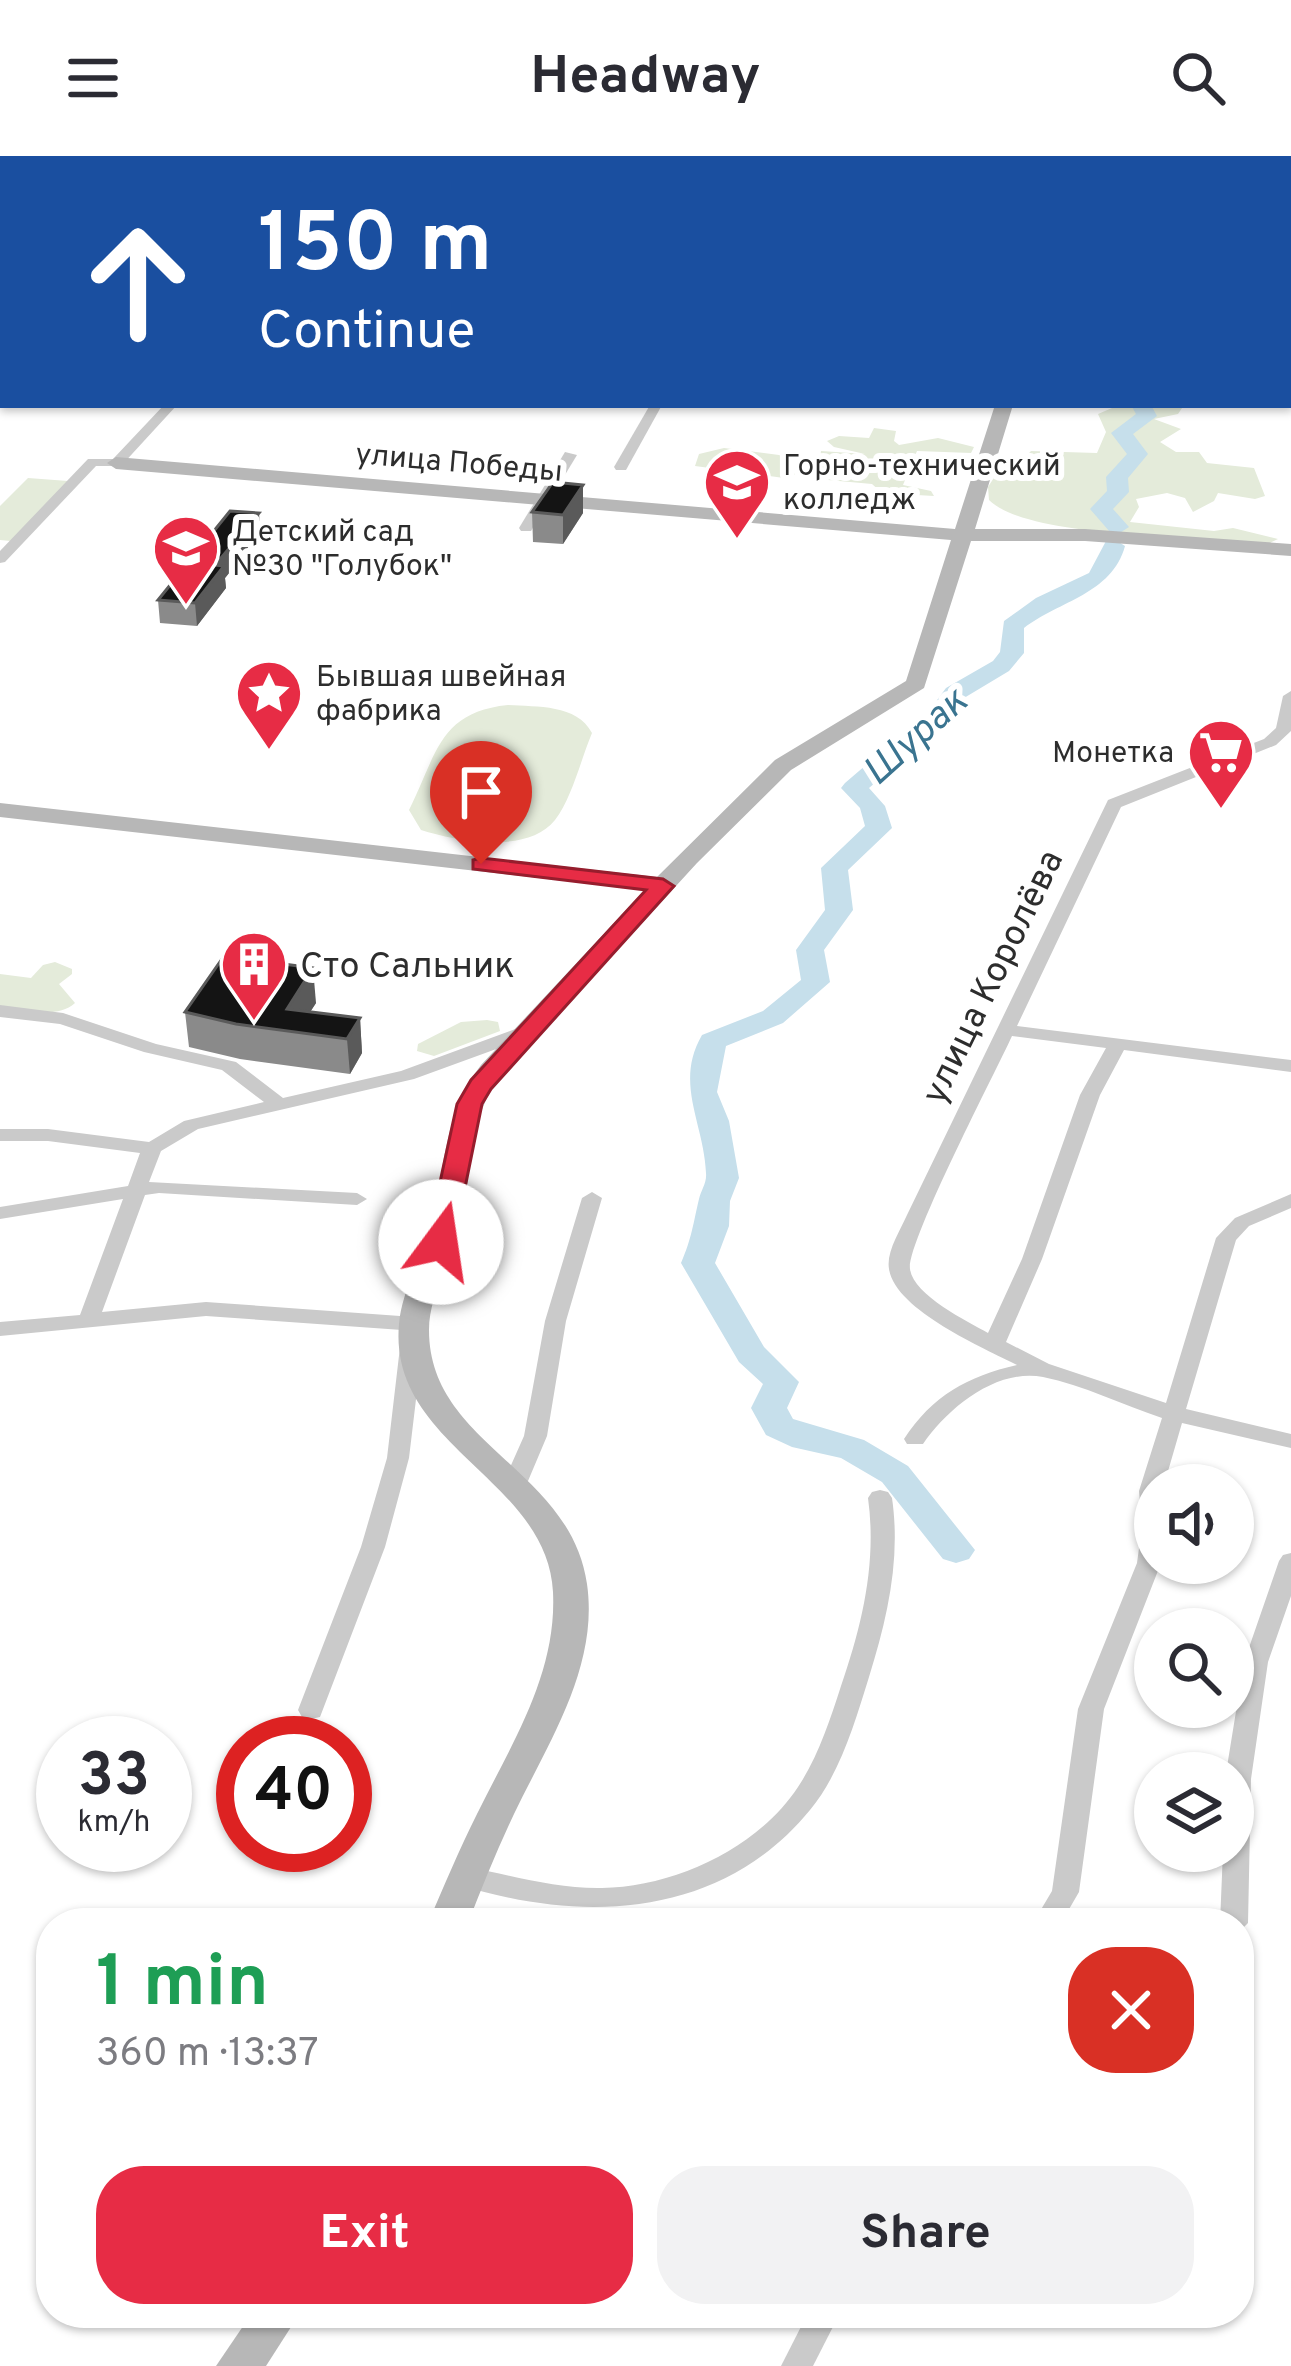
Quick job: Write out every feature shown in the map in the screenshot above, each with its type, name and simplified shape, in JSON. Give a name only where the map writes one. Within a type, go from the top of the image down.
[{"type":"street","points":[[0,559],[93,462],[116,464],[168,408]]},
{"type":"street","points":[[621,467],[654,408]]},
{"type":"street","points":[[311,1710],[373,1547],[398,1458],[414,1324],[452,1204],[470,1104],[480,1085],[663,886],[784,765],[916,683],[1003,408]]},
{"type":"street","name":"улица Победы","points":[[132,446],[549,491]]},
{"type":"street","points":[[526,528],[570,455]]},
{"type":"street","name":"улица Победы","points":[[116,464],[549,491],[1291,550]]},
{"type":"street","points":[[1290,752],[1270,742],[1284,730],[1291,696]]},
{"type":"street","name":"улица Королёва","points":[[1270,742],[1114,804],[917,1215],[898,1266],[907,1290],[931,1309],[1041,1369],[1171,1413],[1291,1441]]},
{"type":"street","points":[[0,810],[663,886]]},
{"type":"street","points":[[0,1011],[63,1019],[151,1048],[229,1066],[276,1102]]},
{"type":"street","points":[[0,1135],[48,1135],[152,1148],[191,1125],[407,1075],[536,1027]]},
{"type":"street","points":[[1007,1030],[1291,1066]]},
{"type":"street","points":[[995,1342],[1032,1259],[1090,1095],[1117,1045]]},
{"type":"street","points":[[90,1317],[152,1148]]},
{"type":"street","points":[[0,1213],[159,1187],[357,1199]]},
{"type":"street","points":[[516,1481],[537,1444],[544,1371],[568,1260],[592,1198]]},
{"type":"street","points":[[1056,1908],[1066,1892],[1091,1709],[1149,1563],[1154,1526],[1151,1491],[1226,1238],[1242,1222],[1291,1200]]},
{"type":"street","points":[[0,1329],[206,1309],[414,1324]]},
{"type":"street","points":[[414,1324],[426,1385],[442,1414],[465,1442],[516,1481],[548,1518],[565,1549],[571,1628],[564,1665],[541,1729],[454,1908]]},
{"type":"street","points":[[915,1439],[926,1421],[956,1393],[1012,1371],[1041,1369]]},
{"type":"street","points":[[467,1877],[604,1899],[660,1890],[711,1871],[767,1837],[805,1799],[851,1694],[882,1568],[886,1529],[880,1498]]},
{"type":"street","points":[[1234,1908],[1238,1780],[1256,1662],[1291,1561]]},
{"type":"street","points":[[239,2366],[267,2328]]},
{"type":"street","points":[[797,2366],[816,2328]]},
{"type":"green space","points":[[1112,408],[1182,408],[1178,414],[1154,419],[1181,429],[1160,442],[1176,452],[1199,452],[1207,463],[1254,468],[1265,496],[1255,499],[1218,493],[1214,501],[1193,512],[1185,498],[1167,493],[1136,499],[1139,507],[1130,522],[1214,531],[1233,528],[1278,539],[1267,544],[1079,529],[1010,513],[989,500],[988,487],[1002,465],[1045,465],[1028,454],[1031,451],[1097,453],[1106,432],[1098,414]]},
{"type":"green space","points":[[874,428],[896,431],[894,441],[899,445],[938,438],[974,447],[971,453],[917,451],[903,485],[931,491],[934,496],[882,493],[872,484],[817,479],[821,451],[865,454],[827,441],[839,436],[869,438]]},
{"type":"green space","points":[[724,448],[779,455],[803,465],[801,473],[784,478],[695,466],[699,454]]},
{"type":"green space","points":[[28,478],[68,481],[11,541],[0,540],[0,506]]},
{"type":"green space","points":[[508,705],[566,712],[592,733],[555,820],[543,831],[510,841],[471,841],[421,830],[409,810],[443,739],[467,716]]},
{"type":"green space","points":[[55,962],[72,969],[59,984],[75,1003],[49,1012],[0,1006],[0,974],[31,978],[43,965]]},
{"type":"green space","points":[[461,1022],[498,1022],[500,1031],[434,1056],[417,1051],[418,1044]]},
{"type":"building","points":[[553,482],[583,485],[563,515],[532,512]]},
{"type":"building","points":[[230,511],[259,513],[215,565],[224,566],[195,603],[158,600]]},
{"type":"building","points":[[224,956],[313,968],[287,1009],[360,1018],[347,1039],[185,1012]]},
{"type":"waterway","name":"Шурак","points":[[1118,527],[1101,509],[1118,492],[1117,477],[1138,454],[1121,433],[1147,416],[1143,408]]},
{"type":"waterway","name":"Шурак","points":[[956,1550],[895,1474],[851,1448],[805,1439],[779,1427],[769,1408],[782,1382],[751,1354],[698,1263],[713,1226],[714,1201],[723,1178],[714,1121],[702,1092],[712,1041],[773,1017],[816,982],[810,950],[839,910],[834,868],[879,828],[872,806],[854,788],[938,716],[955,693],[1001,666],[1012,653],[1012,626],[1044,603],[1097,577],[1114,546]]},
{"type":"place","name":"Горно-технический колледж","points":[[737,541]]},
{"type":"place","name":"Детский сад №30 \"Голубок\"","points":[[186,607]]},
{"type":"place","name":"Бывшая швейная фабрика","points":[[269,752]]},
{"type":"place","name":"Монетка","points":[[1221,811]]},
{"type":"place","name":"Сто Сальник","points":[[254,1023]]},
{"type":"route","points":[[441,1242],[470,1104],[480,1085],[663,886],[481,864]]}]
